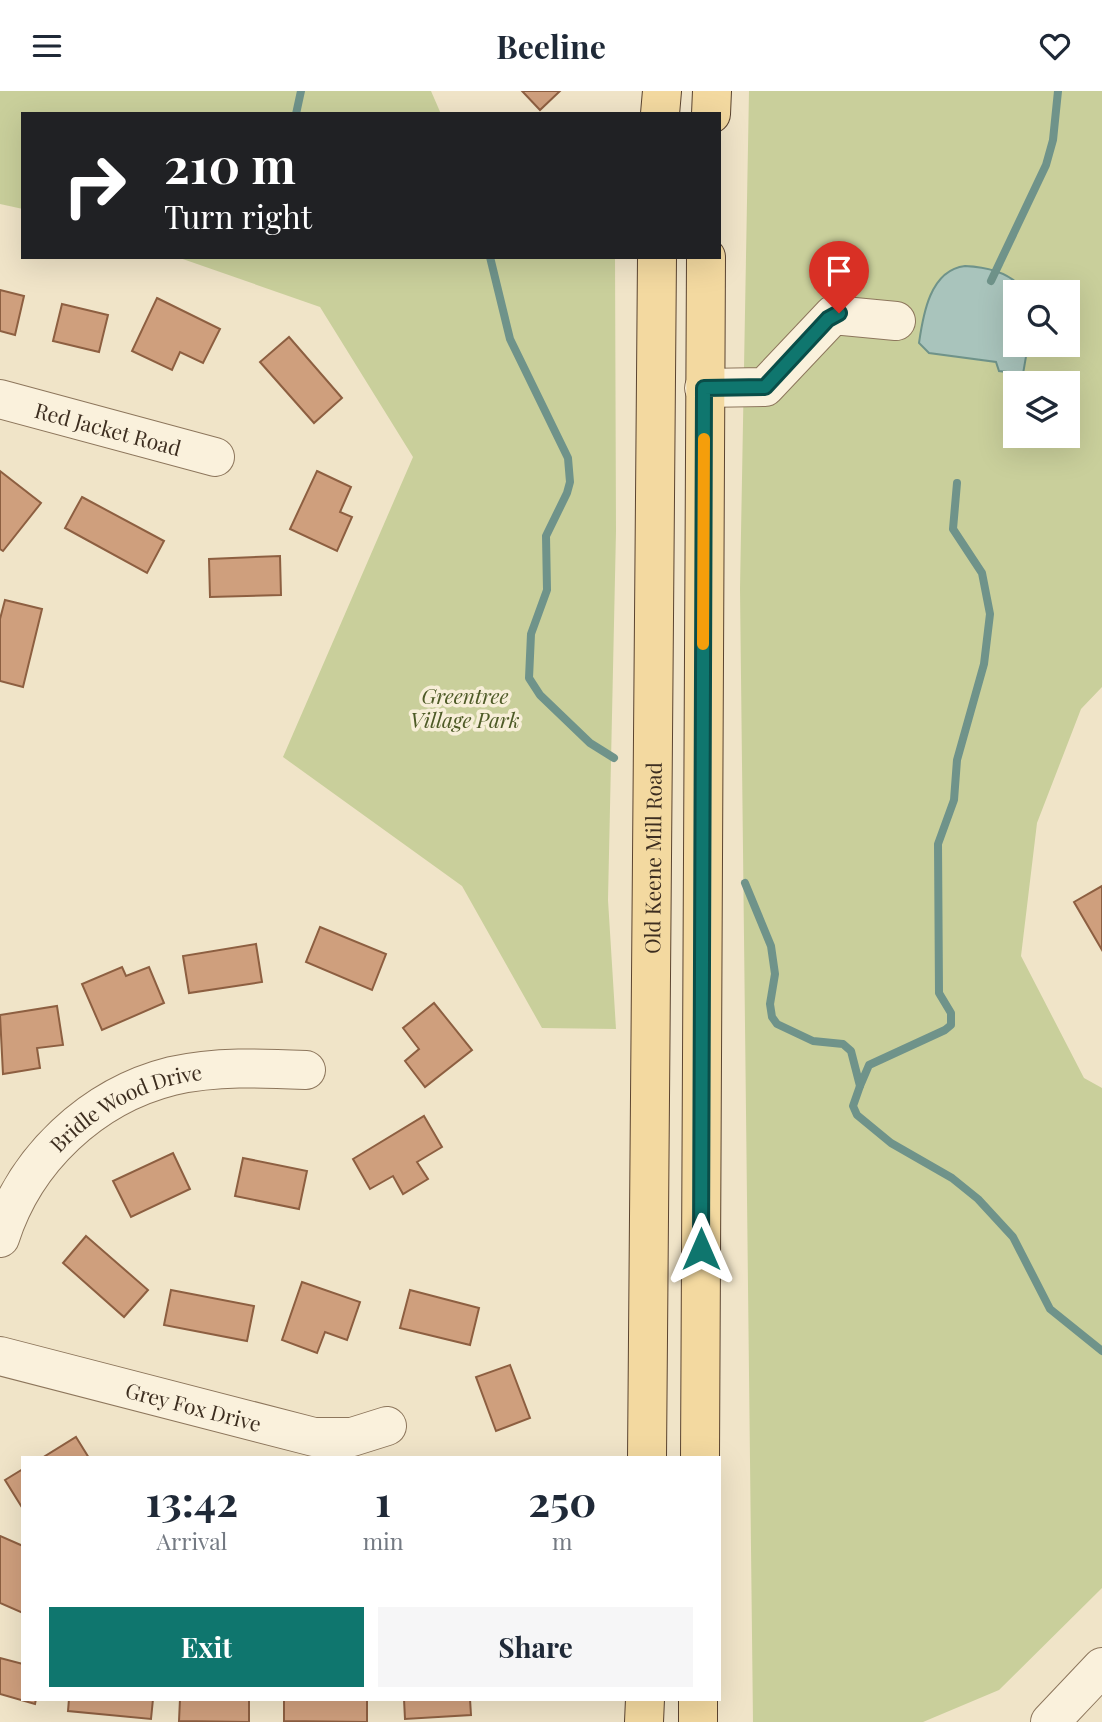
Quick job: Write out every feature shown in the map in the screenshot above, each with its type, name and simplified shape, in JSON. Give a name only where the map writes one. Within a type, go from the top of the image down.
[{"type":"main road","points":[[660,112],[662,91]]},
{"type":"main road","points":[[710,112],[712,91]]},
{"type":"main road","name":"Old Keene Mill Road","points":[[647,1456],[657,259]]},
{"type":"main road","points":[[700,1456],[706,259]]},
{"type":"main road","points":[[644,1722],[645,1701]]},
{"type":"main road","points":[[698,1701],[698,1722]]},
{"type":"street","points":[[704,388],[757,389],[770,384],[833,314],[896,321]]},
{"type":"street","points":[[757,389],[788,411]]},
{"type":"street","name":"Red Jacket Road","points":[[0,399],[215,457]]},
{"type":"street","name":"Bridle Wood Drive","points":[[0,1238],[25,1183],[55,1144],[92,1113],[125,1093],[174,1076],[219,1069],[306,1070]]},
{"type":"street","name":"Grey Fox Drive","points":[[0,1356],[314,1437],[352,1437],[387,1426]]},
{"type":"street","points":[[1021,1722],[1063,1717],[1102,1667]]},
{"type":"green space","points":[[0,91],[431,91],[440,112],[21,112],[21,209],[0,204]]},
{"type":"green space","points":[[749,91],[1102,91],[1102,687],[1081,709],[1037,823],[1021,956],[1084,1078],[1102,1088],[1102,1588],[999,1690],[923,1722],[753,1722],[740,589]]},
{"type":"green space","name":"Greentree Village Park","points":[[183,259],[615,259],[616,531],[608,900],[616,1029],[542,1028],[462,886],[283,757],[413,457],[320,307]]},
{"type":"water","points":[[965,266],[982,268],[999,272],[1013,280],[1003,280],[1003,357],[1026,357],[1024,371],[999,371],[996,362],[929,353],[919,343],[930,295],[936,285],[953,269]]},
{"type":"building","points":[[522,91],[560,91],[540,110]]},
{"type":"building","points":[[0,290],[24,296],[15,335],[0,331]]},
{"type":"building","points":[[157,298],[220,329],[203,363],[180,352],[172,370],[132,351]]},
{"type":"building","points":[[62,304],[108,315],[99,352],[53,341]]},
{"type":"building","points":[[289,337],[342,398],[314,423],[260,362]]},
{"type":"building","points":[[0,471],[41,503],[3,551],[0,549]]},
{"type":"building","points":[[317,471],[351,487],[340,512],[352,517],[337,551],[290,529]]},
{"type":"building","points":[[82,497],[164,541],[147,573],[65,528]]},
{"type":"building","points":[[280,556],[281,595],[210,597],[209,559]]},
{"type":"building","points":[[5,600],[42,609],[23,687],[0,681],[0,619]]},
{"type":"building","points":[[1102,886],[1102,950],[1074,902]]},
{"type":"building","points":[[320,927],[386,954],[372,990],[306,962]]},
{"type":"building","points":[[256,944],[262,982],[189,993],[183,956]]},
{"type":"building","points":[[122,967],[126,976],[149,967],[164,1003],[102,1030],[82,984]]},
{"type":"building","points":[[434,1003],[472,1050],[425,1087],[405,1061],[419,1049],[403,1028]]},
{"type":"building","points":[[57,1006],[63,1045],[37,1048],[40,1068],[3,1074],[0,1015]]},
{"type":"building","points":[[424,1116],[442,1147],[417,1162],[428,1179],[403,1194],[393,1176],[370,1189],[353,1159]]},
{"type":"building","points":[[173,1153],[190,1189],[131,1217],[113,1181]]},
{"type":"building","points":[[243,1158],[307,1171],[299,1209],[235,1196]]},
{"type":"building","points":[[86,1236],[148,1290],[124,1317],[63,1263]]},
{"type":"building","points":[[302,1282],[360,1302],[347,1340],[325,1332],[317,1353],[282,1340]]},
{"type":"building","points":[[171,1290],[254,1306],[247,1341],[164,1325]]},
{"type":"building","points":[[410,1290],[479,1308],[470,1345],[400,1328]]},
{"type":"building","points":[[510,1365],[530,1418],[496,1431],[476,1377]]},
{"type":"building","points":[[76,1437],[88,1456],[45,1456]]},
{"type":"building","points":[[21,1470],[21,1506],[5,1480]]},
{"type":"building","points":[[0,1536],[21,1545],[21,1612],[0,1603]]},
{"type":"building","points":[[0,1658],[21,1663],[21,1700],[0,1694]]},
{"type":"building","points":[[69,1701],[153,1701],[151,1719],[68,1711]]},
{"type":"building","points":[[180,1701],[249,1701],[249,1722],[179,1721]]},
{"type":"building","points":[[284,1701],[367,1701],[367,1722],[284,1721]]},
{"type":"building","points":[[404,1701],[470,1701],[471,1715],[405,1719]]},
{"type":"waterway","points":[[296,112],[301,91]]},
{"type":"waterway","points":[[991,281],[1046,165],[1053,140],[1058,91]]},
{"type":"waterway","points":[[490,259],[510,339],[568,458],[570,482],[567,493],[546,536],[547,590],[531,634],[529,678],[540,695],[590,743],[614,758]]},
{"type":"waterway","points":[[860,1086],[869,1065],[951,1025],[951,1013],[939,993],[938,844],[954,800],[957,760],[984,664],[990,614],[982,573],[953,529],[957,483]]},
{"type":"waterway","points":[[745,883],[771,946],[775,974],[770,1004],[772,1017],[777,1024],[813,1041],[843,1044],[851,1051],[860,1086],[853,1106],[857,1115],[891,1143],[952,1178],[978,1199],[1013,1237],[1050,1309],[1102,1351]]},
{"type":"slow traffic","points":[[703,644],[704,439]]},
{"type":"route","points":[[701,1249],[704,388],[765,387],[828,319],[839,313]]}]
